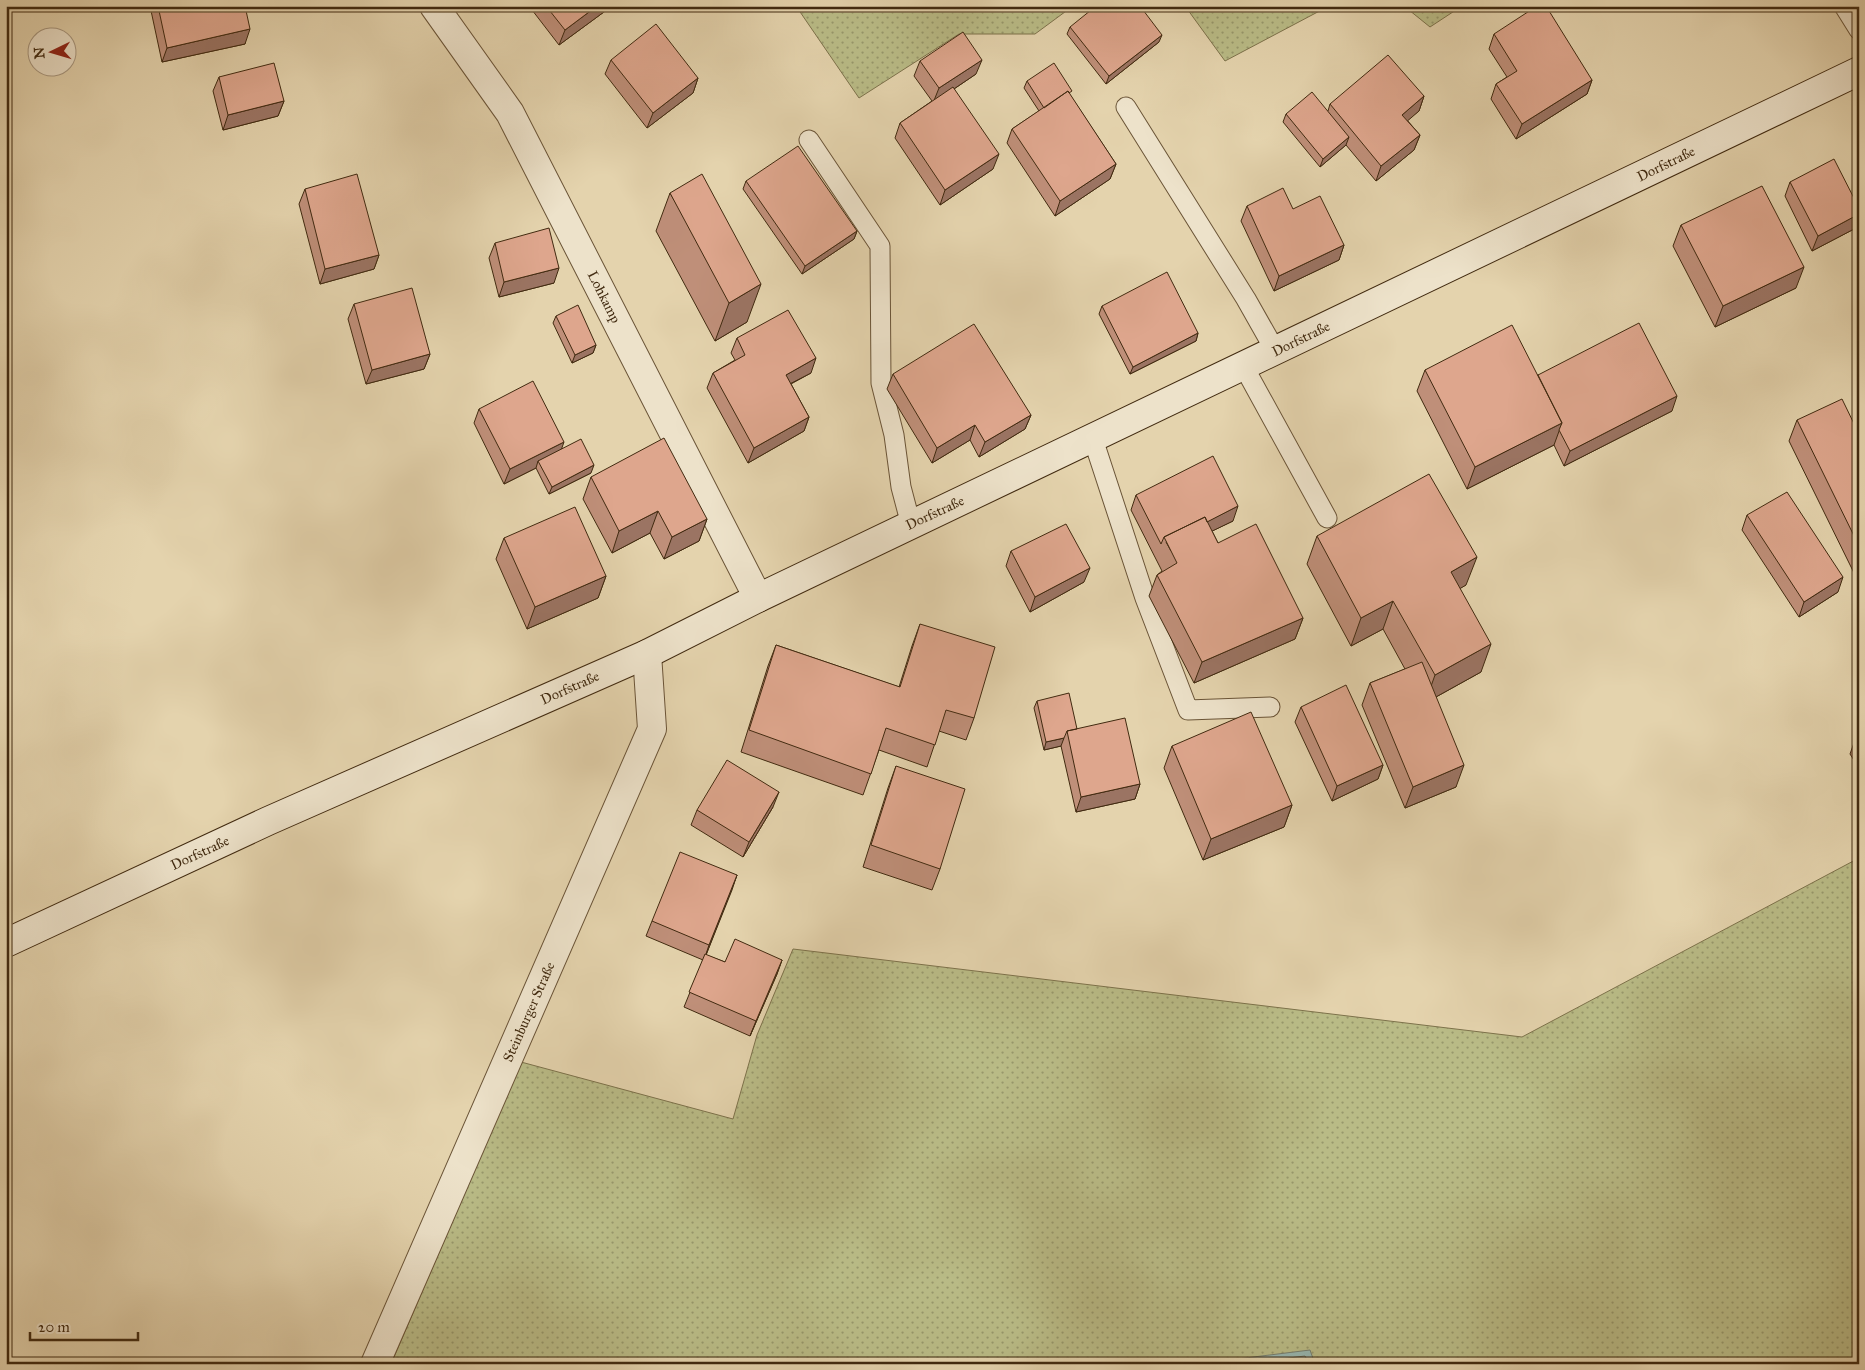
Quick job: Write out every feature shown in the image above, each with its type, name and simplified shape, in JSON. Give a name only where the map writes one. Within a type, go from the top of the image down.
[{"type":"street","name":"Lohkamp","points":[[434,6],[510,113],[758,598]]},
{"type":"street","name":"Dorfstraße","points":[[6,943],[268,822],[647,654],[758,598],[1276,352],[1859,71]]},
{"type":"street","name":"Steinburger Straße","points":[[375,1364],[652,729],[647,654]]},
{"type":"lane","points":[[1844,6],[1859,30]]},
{"type":"lane","points":[[1126,107],[1246,299],[1276,352]]},
{"type":"lane","points":[[809,140],[880,246],[881,383],[894,435],[901,486],[911,525]]},
{"type":"lane","points":[[1244,367],[1328,518]]},
{"type":"lane","points":[[1093,439],[1145,598],[1188,710],[1270,707]]},
{"type":"green space","points":[[796,6],[1073,6],[1035,34],[959,34],[859,98]]},
{"type":"green space","points":[[1185,6],[1329,6],[1225,61]]},
{"type":"green space","points":[[1404,6],[1462,6],[1430,27]]},
{"type":"green space","points":[[1859,858],[1859,1364],[391,1364],[521,1062],[733,1119],[757,1035],[793,949],[1522,1037]]},
{"type":"water","points":[[1310,1350],[1315,1364],[1197,1364]]},
{"type":"building","points":[[158,6],[245,6],[250,29],[167,48]]},
{"type":"building","points":[[546,6],[597,6],[565,30]]},
{"type":"building","points":[[1096,6],[1140,6],[1162,35],[1109,76],[1070,27]]},
{"type":"building","points":[[1537,6],[1546,6],[1592,80],[1522,124],[1496,84],[1517,71],[1494,34]]},
{"type":"building","points":[[656,24],[698,78],[653,113],[611,60]]},
{"type":"building","points":[[963,32],[982,60],[939,88],[920,61]]},
{"type":"building","points":[[1388,55],[1424,96],[1402,115],[1420,135],[1381,166],[1330,104]]},
{"type":"building","points":[[274,63],[284,101],[228,115],[219,77]]},
{"type":"building","points":[[1054,63],[1072,91],[1069,93],[1068,91],[1044,108],[1027,81]]},
{"type":"building","points":[[953,87],[999,154],[945,190],[900,123]]},
{"type":"building","points":[[1068,91],[1116,164],[1060,201],[1012,129]]},
{"type":"building","points":[[1312,92],[1349,137],[1323,159],[1286,114]]},
{"type":"building","points":[[798,146],[857,231],[805,266],[746,181]]},
{"type":"building","points":[[1834,159],[1859,208],[1859,214],[1818,236],[1790,182]]},
{"type":"building","points":[[357,174],[379,255],[325,269],[305,189]]},
{"type":"building","points":[[702,174],[761,284],[729,303],[670,193]]},
{"type":"building","points":[[1762,186],[1804,267],[1723,306],[1681,225]]},
{"type":"building","points":[[1283,188],[1293,209],[1320,196],[1344,245],[1279,276],[1247,206]]},
{"type":"building","points":[[549,228],[559,268],[504,282],[495,243]]},
{"type":"building","points":[[1167,272],[1198,333],[1133,367],[1102,306]]},
{"type":"building","points":[[412,288],[430,354],[372,370],[354,304]]},
{"type":"building","points":[[578,305],[596,345],[575,355],[556,316]]},
{"type":"building","points":[[788,310],[816,358],[786,375],[809,417],[754,448],[713,373],[745,355],[737,338]]},
{"type":"building","points":[[1639,323],[1677,396],[1570,451],[1559,430],[1562,423],[1538,375]]},
{"type":"building","points":[[974,324],[1031,415],[985,442],[975,425],[937,448],[893,374]]},
{"type":"building","points":[[1512,325],[1562,423],[1475,467],[1425,370]]},
{"type":"building","points":[[533,381],[564,442],[510,469],[479,409]]},
{"type":"building","points":[[1842,399],[1859,434],[1859,546],[1797,420]]},
{"type":"building","points":[[664,438],[707,519],[672,537],[658,511],[619,531],[591,477]]},
{"type":"building","points":[[581,439],[594,465],[552,487],[538,461]]},
{"type":"building","points":[[1213,456],[1238,506],[1207,522],[1205,517],[1164,537],[1161,544],[1136,495]]},
{"type":"building","points":[[1429,474],[1477,557],[1451,572],[1491,644],[1435,675],[1393,601],[1361,618],[1317,536]]},
{"type":"building","points":[[1787,492],[1843,577],[1804,602],[1747,515]]},
{"type":"building","points":[[575,507],[606,576],[535,607],[504,538]]},
{"type":"building","points":[[1205,517],[1218,543],[1256,524],[1303,618],[1202,662],[1157,575],[1177,563],[1164,537]]},
{"type":"building","points":[[1066,524],[1090,568],[1035,597],[1011,551]]},
{"type":"building","points":[[920,624],[995,647],[974,718],[946,710],[935,745],[886,728],[871,774],[749,730],[776,645],[900,687]]},
{"type":"building","points":[[1422,662],[1464,765],[1413,787],[1370,683]]},
{"type":"building","points":[[1346,685],[1383,765],[1337,786],[1301,707]]},
{"type":"building","points":[[1069,693],[1077,729],[1067,731],[1064,738],[1046,742],[1037,701]]},
{"type":"building","points":[[1251,712],[1292,805],[1211,839],[1172,746]]},
{"type":"building","points":[[1125,718],[1140,784],[1081,797],[1067,731]]},
{"type":"building","points":[[1859,737],[1859,745],[1855,740]]},
{"type":"building","points":[[727,760],[779,792],[749,842],[697,810]]},
{"type":"building","points":[[896,766],[965,789],[940,869],[871,845]]},
{"type":"building","points":[[680,852],[737,875],[709,945],[652,921]]},
{"type":"building","points":[[735,939],[782,960],[756,1021],[689,992],[705,954],[725,962]]}]
